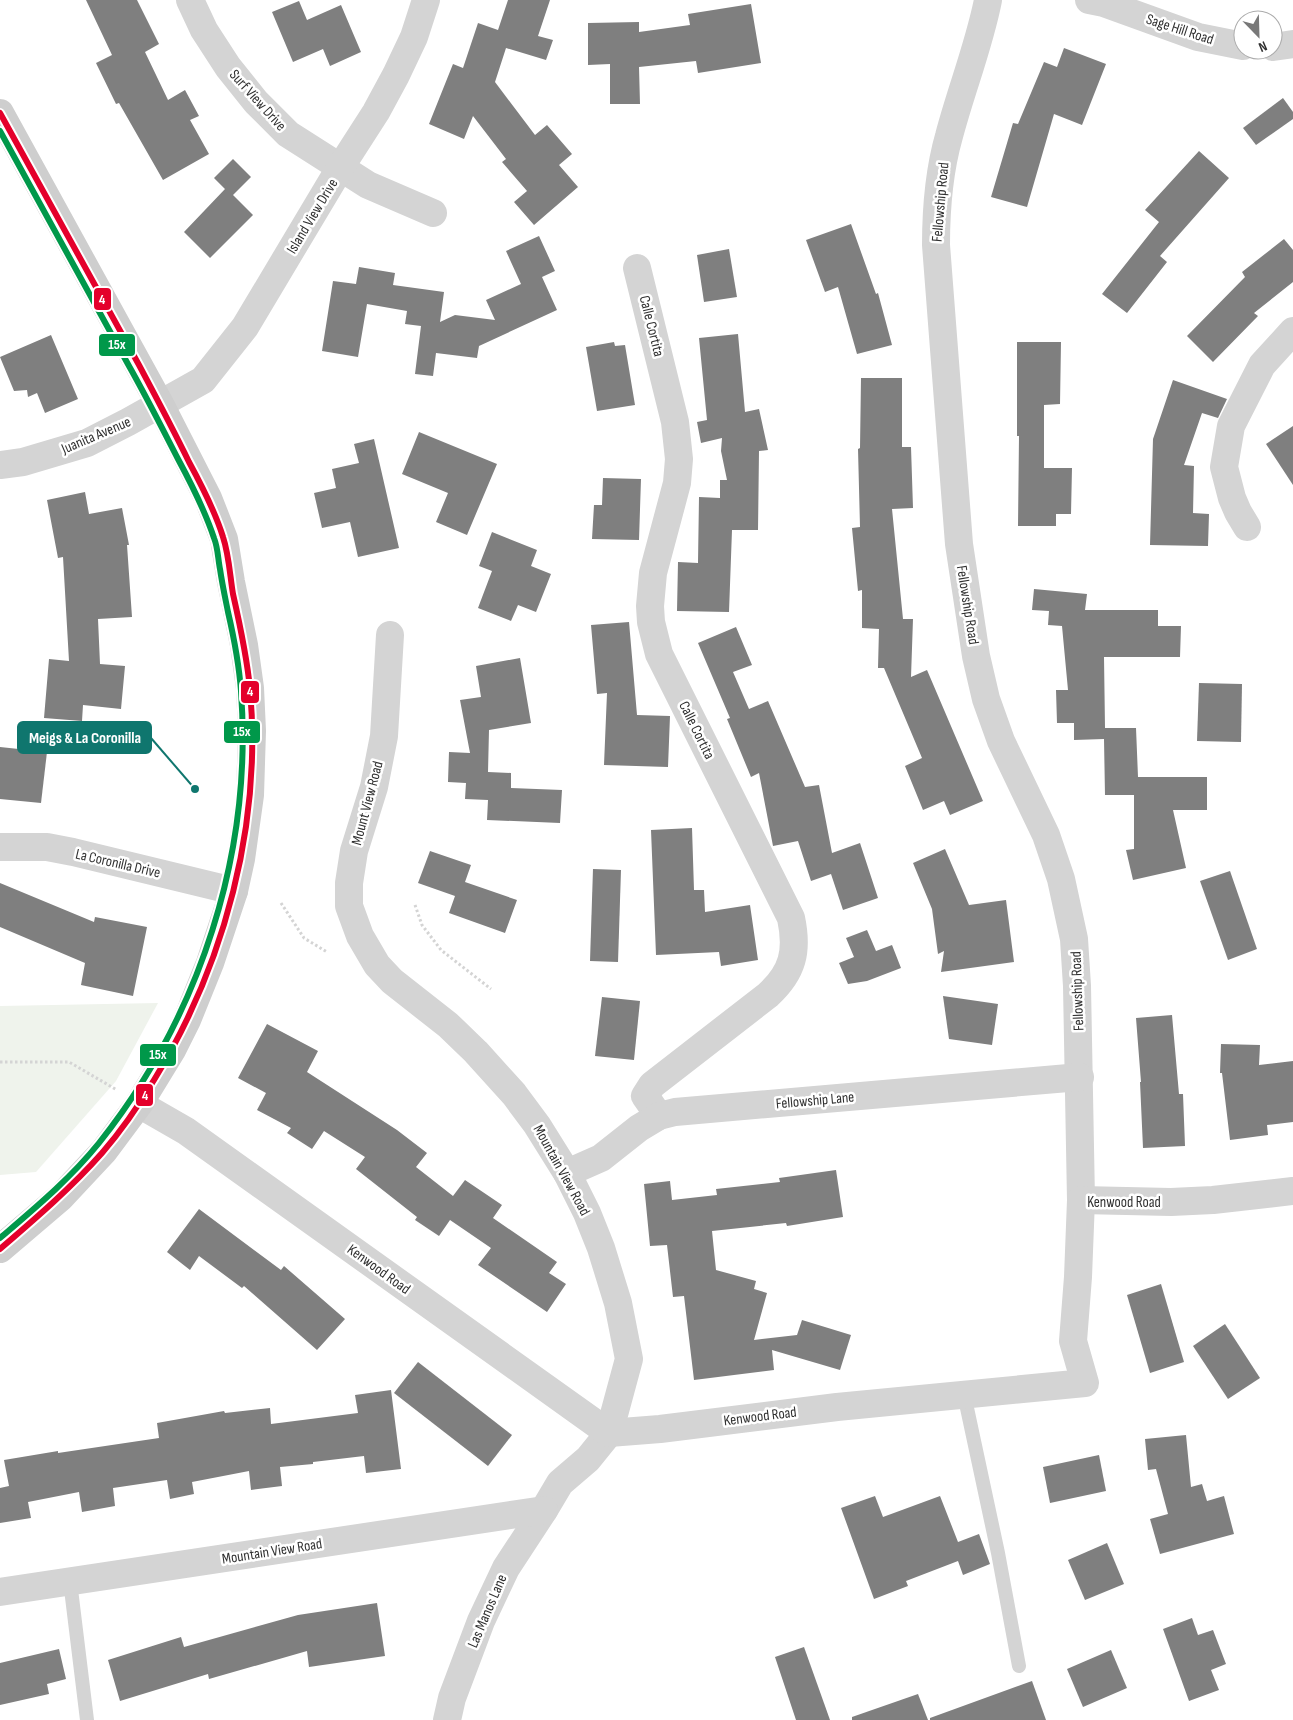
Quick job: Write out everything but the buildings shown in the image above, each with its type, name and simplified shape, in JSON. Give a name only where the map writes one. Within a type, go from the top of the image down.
[{"type":"main road","points":[[0,113],[160,404],[208,498],[224,539],[244,645],[250,688],[252,731],[250,796],[241,859],[234,891],[210,963],[187,1020],[172,1050],[128,1097],[104,1151],[61,1197],[0,1249]]},
{"type":"street","name":"Surf View Drive","points":[[190,0],[204,30],[228,67],[256,102],[288,134],[368,185],[433,213]]},
{"type":"street","name":"Island View Drive","points":[[160,404],[203,380],[245,328],[340,168],[376,112],[414,37],[426,0]]},
{"type":"street","name":"Fellowship Road","points":[[988,0],[982,32],[948,137],[940,177],[936,218],[936,245],[958,544],[976,656],[986,699],[1001,741],[1046,834],[1061,879],[1074,939],[1080,1077],[1081,1200]]},
{"type":"street","name":"Sage Hill Road","points":[[1089,0],[1198,37],[1233,44]]},
{"type":"street","name":"Calle Cortita","points":[[637,268],[675,422],[679,459],[677,484],[653,573],[650,606],[659,654],[791,918],[795,946],[787,974],[778,986],[652,1085],[645,1096],[659,1116]]},
{"type":"street","points":[[1247,527],[1232,498],[1224,467],[1232,426],[1262,365],[1293,330]]},
{"type":"street","name":"Juanita Avenue","points":[[0,465],[22,462],[75,448],[160,404]]},
{"type":"street","name":"Mount View Road","points":[[377,965],[360,936],[349,906],[349,883],[354,851],[374,787],[384,736],[390,635]]},
{"type":"street","name":"La Coronilla Drive","points":[[0,847],[47,848],[73,852],[234,891]]},
{"type":"street","name":"Mountain View Road","points":[[377,965],[392,981],[448,1025],[514,1094],[567,1173],[587,1213],[601,1248],[618,1303],[629,1359],[610,1433]]},
{"type":"street","name":"Fellowship Lane","points":[[567,1173],[601,1158],[639,1128],[659,1116],[675,1112],[1080,1077]]},
{"type":"street","name":"Kenwood Road","points":[[128,1097],[186,1131],[610,1433],[660,1429],[837,1407],[1085,1383],[1073,1341],[1081,1200],[1172,1202],[1213,1200],[1293,1191]]},
{"type":"street","name":"Las Manos Lane","points":[[447,1720],[452,1698],[481,1621],[506,1568],[560,1483],[588,1458],[610,1433]]},
{"type":"street","name":"Mountain View Road","points":[[0,1592],[544,1510]]},
{"type":"lane","points":[[964,1394],[990,1509],[1019,1666]]},
{"type":"lane","points":[[70,1581],[87,1720]]},
{"type":"path","points":[[281,903],[304,938],[327,952]]},
{"type":"path","points":[[415,906],[422,925],[441,950],[491,989]]},
{"type":"path","points":[[0,1062],[69,1062],[128,1097]]},
{"type":"shaded area","points":[[158,1003],[116,1081],[36,1172],[0,1175],[0,1006]]},
{"type":"transit line","name":"4","points":[[0,113],[139,365],[216,518],[227,551],[233,594],[245,653],[250,689],[252,740],[250,791],[244,841],[233,892],[219,941],[201,989],[179,1035],[142,1099],[109,1144],[66,1191],[0,1249]]},
{"type":"transit line","name":"15x","points":[[0,131],[142,389],[207,518],[216,546],[238,661],[241,691],[242,752],[238,812],[228,872],[212,930],[191,987],[165,1042],[135,1094],[99,1143],[64,1181],[0,1238]]},
{"type":"place","name":"Meigs & La Coronilla","points":[[195,789]]}]
